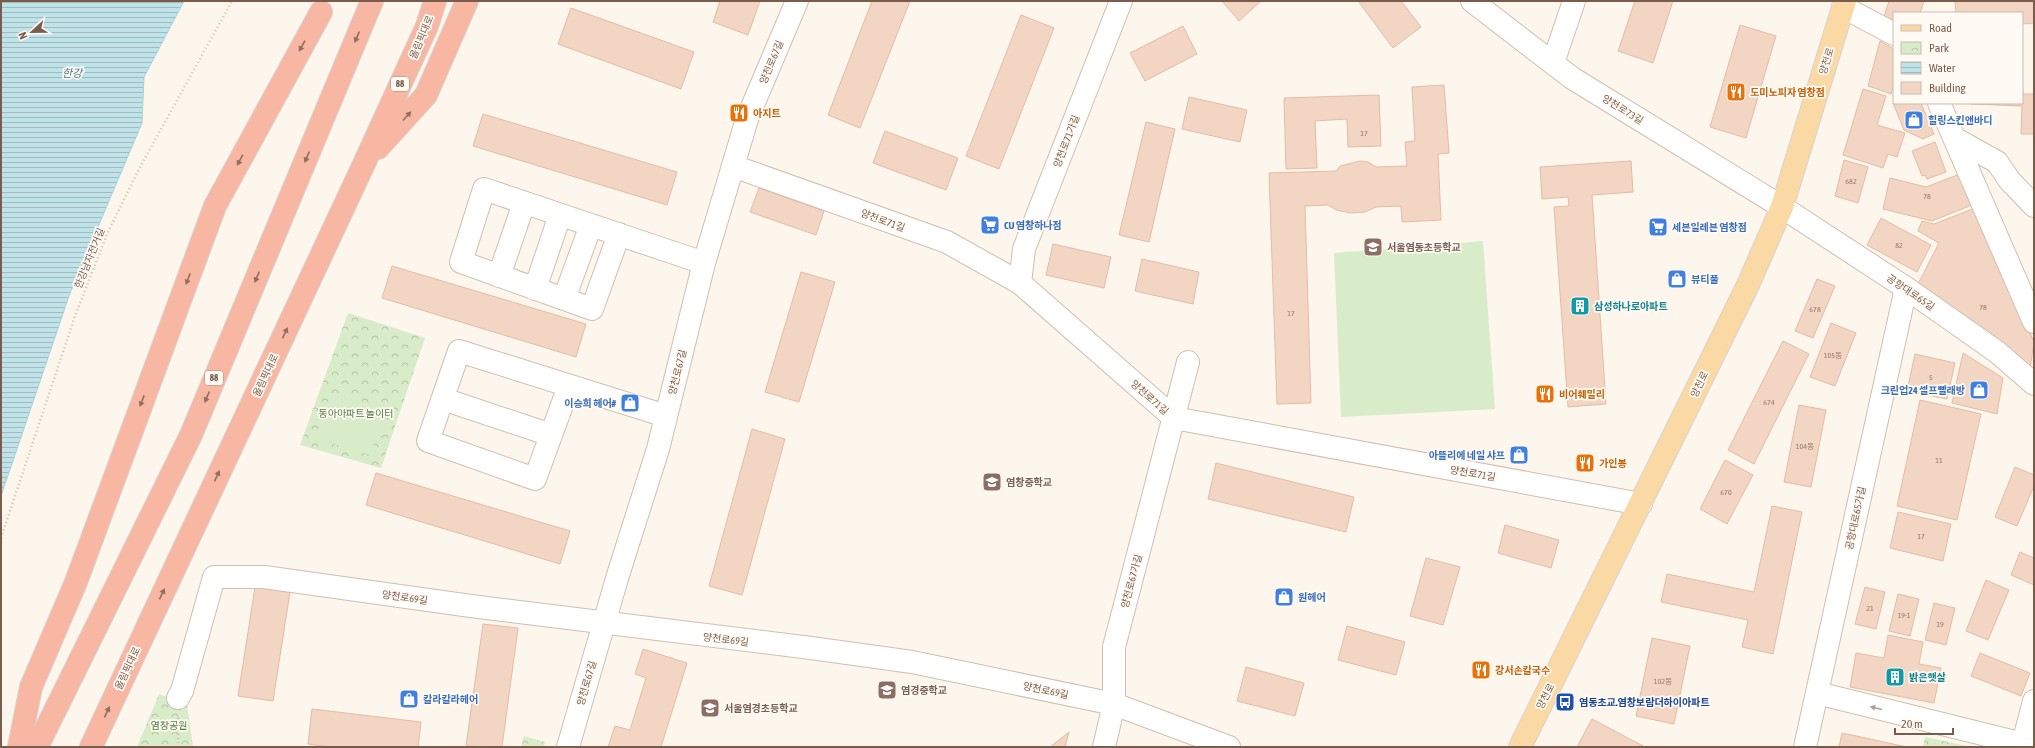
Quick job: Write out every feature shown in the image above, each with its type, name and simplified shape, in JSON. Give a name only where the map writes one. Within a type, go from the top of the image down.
[{"type":"highway","name":"88","points":[[37,747],[191,435],[372,1]]},
{"type":"highway","name":"올림픽대로","points":[[91,747],[363,166],[427,26],[435,1]]},
{"type":"highway","points":[[363,166],[426,95],[467,1]]},
{"type":"highway","points":[[19,747],[31,687],[76,582],[215,206],[321,12]]},
{"type":"main road","name":"양천로","points":[[1520,747],[1748,285],[1782,207],[1844,4]]},
{"type":"street","name":"양천로67길","points":[[568,747],[604,623],[658,449],[704,263],[747,119],[797,1]]},
{"type":"street","name":"양천로71가길","points":[[1020,283],[1024,249],[1121,1]]},
{"type":"street","name":"양천로73길","points":[[1472,1],[1572,78],[1782,207]]},
{"type":"street","points":[[1553,63],[1574,1]]},
{"type":"street","name":"양천로","points":[[1844,4],[1893,33]]},
{"type":"street","points":[[1939,104],[2034,322]]},
{"type":"street","points":[[1954,138],[1997,162],[2010,181],[2034,206]]},
{"type":"street","name":"양천로71길","points":[[733,166],[947,242],[1020,283],[1174,418],[1641,504]]},
{"type":"street","points":[[619,234],[592,309],[461,262],[484,189],[524,203],[619,234],[704,263]]},
{"type":"street","points":[[499,276],[524,203]]},
{"type":"street","name":"공항대로65길","points":[[1782,207],[1906,288],[1997,352],[2034,383]]},
{"type":"street","points":[[535,289],[560,215]]},
{"type":"street","points":[[564,299],[591,225]]},
{"type":"street","name":"공항대로65가길","points":[[1805,747],[1906,288]]},
{"type":"street","points":[[569,386],[535,479],[428,441],[459,351],[666,416]]},
{"type":"street","name":"양천로67가길","points":[[1104,747],[1114,704],[1114,647],[1188,362]]},
{"type":"street","points":[[443,399],[551,435]]},
{"type":"street","name":"양천로69길","points":[[178,698],[182,691],[214,577],[264,578],[912,662],[1114,704],[1229,747]]},
{"type":"street","points":[[1817,693],[2022,746],[2033,707]]},
{"type":"path","name":"한강남자전거길","points":[[1,538],[75,316],[108,232],[139,168],[232,1]]},
{"type":"path","points":[[178,698],[178,747]]},
{"type":"green space","points":[[1483,241],[1495,409],[1341,417],[1334,253]]},
{"type":"green space","name":"동아아파트 놀이터","points":[[348,313],[425,338],[381,468],[300,445]]},
{"type":"green space","points":[[332,394],[385,410],[370,455],[317,439]]},
{"type":"green space","name":"염창공원","points":[[159,694],[187,704],[193,747],[137,747]]},
{"type":"green space","points":[[524,736],[545,742],[544,747],[521,747]]},
{"type":"green space","points":[[1925,737],[1972,747],[1923,747]]},
{"type":"water","name":"한강","points":[[1,1],[184,1],[144,77],[142,123],[70,293],[1,496]]},
{"type":"building","points":[[720,1],[760,1],[748,35],[713,22]]},
{"type":"building","points":[[872,1],[910,1],[860,128],[828,115]]},
{"type":"building","points":[[1222,1],[1261,1],[1239,21]]},
{"type":"building","points":[[1358,1],[1401,1],[1421,27],[1393,48]]},
{"type":"building","points":[[1635,1],[1673,1],[1653,63],[1618,51]]},
{"type":"building","points":[[1889,1],[1924,1],[1920,12],[1893,12],[1893,20],[1884,17]]},
{"type":"building","points":[[1955,1],[2034,1],[2034,23],[2023,24],[2023,12],[1956,12]]},
{"type":"building","points":[[571,8],[694,52],[681,89],[558,44]]},
{"type":"building","points":[[1021,15],[1054,28],[999,169],[966,156]]},
{"type":"building","points":[[1740,25],[1776,36],[1746,138],[1710,127]]},
{"type":"building","points":[[1183,26],[1197,54],[1145,81],[1130,53]]},
{"type":"building","points":[[1880,41],[1893,48],[1893,88],[1891,94],[1868,86]]},
{"type":"building","points":[[1444,85],[1449,153],[1438,154],[1441,220],[1402,222],[1401,206],[1376,207],[1365,212],[1351,213],[1336,210],[1328,205],[1305,206],[1311,403],[1277,404],[1269,173],[1336,171],[1340,166],[1360,161],[1368,162],[1376,167],[1407,166],[1405,142],[1415,141],[1412,87]]},
{"type":"building","points":[[1863,89],[1886,96],[1877,125],[1905,133],[1897,157],[1888,154],[1883,168],[1843,155]]},
{"type":"building","points":[[2023,94],[2034,94],[2034,134],[2021,134],[2022,106],[1971,104],[2023,104]]},
{"type":"building","points":[[1379,95],[1381,146],[1348,147],[1347,119],[1315,121],[1317,168],[1286,169],[1284,98]]},
{"type":"building","points":[[1189,97],[1247,110],[1240,142],[1182,129]]},
{"type":"building","points":[[1893,104],[1921,104],[1934,134],[1923,139],[1904,130]]},
{"type":"building","points":[[483,114],[677,172],[667,205],[473,146]]},
{"type":"building","points":[[1146,122],[1175,129],[1149,242],[1119,235]]},
{"type":"building","points":[[885,131],[958,158],[946,190],[873,163]]},
{"type":"building","points":[[1935,142],[1946,172],[1927,179],[1925,175],[1922,176],[1912,151]]},
{"type":"building","points":[[1844,160],[1868,167],[1858,203],[1835,196]]},
{"type":"building","name":"삼성하나로아파트","points":[[1631,161],[1633,192],[1592,195],[1606,404],[1568,407],[1554,207],[1569,206],[1568,197],[1542,199],[1540,167]]},
{"type":"building","points":[[1960,174],[1972,205],[1932,221],[1883,209],[1890,178],[1926,187]]},
{"type":"building","points":[[759,188],[824,211],[816,235],[750,212]]},
{"type":"building","points":[[1975,208],[2034,342],[2030,370],[1917,286],[1939,243],[1918,231],[1922,221],[1934,224]]},
{"type":"building","points":[[1881,218],[1931,245],[1917,272],[1867,245]]},
{"type":"building","points":[[1053,244],[1111,257],[1104,288],[1046,275]]},
{"type":"building","points":[[1142,259],[1199,272],[1193,304],[1135,291]]},
{"type":"building","points":[[392,266],[586,324],[576,357],[382,298]]},
{"type":"building","points":[[801,272],[835,282],[799,402],[765,392]]},
{"type":"building","points":[[1817,279],[1835,286],[1813,338],[1795,331]]},
{"type":"building","points":[[1831,323],[1856,333],[1835,386],[1810,377]]},
{"type":"building","points":[[1783,341],[1809,354],[1754,464],[1728,450]]},
{"type":"building","points":[[1963,353],[2003,378],[1997,414],[1952,403]]},
{"type":"building","points":[[1915,354],[1955,363],[1947,399],[1907,391]]},
{"type":"building","points":[[1920,400],[1981,414],[1957,520],[1897,506]]},
{"type":"building","points":[[1799,405],[1826,410],[1811,487],[1784,482]]},
{"type":"building","points":[[752,429],[785,439],[742,595],[709,586]]},
{"type":"building","points":[[1725,460],[1753,475],[1727,524],[1700,509]]},
{"type":"building","points":[[1216,463],[1354,497],[1346,532],[1208,499]]},
{"type":"building","points":[[2015,467],[2034,475],[2034,486],[2017,526],[1995,517]]},
{"type":"building","points":[[376,473],[570,531],[560,564],[366,505]]},
{"type":"building","points":[[1772,506],[1802,512],[1773,654],[1742,647],[1748,620],[1661,602],[1667,574],[1754,592]]},
{"type":"building","points":[[1898,512],[1951,524],[1943,561],[1890,548]]},
{"type":"building","points":[[1505,525],[1559,540],[1551,568],[1498,553]]},
{"type":"building","points":[[2020,552],[2034,558],[2034,585],[2011,575]]},
{"type":"building","points":[[1426,558],[1460,567],[1443,625],[1410,616]]},
{"type":"building","points":[[1986,580],[2009,590],[1988,640],[1966,631]]},
{"type":"building","points":[[255,587],[290,592],[273,701],[238,696]]},
{"type":"building","points":[[1865,587],[1885,592],[1876,629],[1855,624]]},
{"type":"building","points":[[1898,594],[1919,599],[1910,636],[1889,631]]},
{"type":"building","points":[[1934,603],[1955,608],[1946,645],[1925,640]]},
{"type":"building","points":[[483,624],[518,628],[502,747],[466,746]]},
{"type":"building","points":[[1347,626],[1405,642],[1396,675],[1338,660]]},
{"type":"building","name":"밝은햇살","points":[[1888,635],[1923,642],[1919,664],[1941,668],[1934,703],[1850,687],[1856,653],[1884,658]]},
{"type":"building","points":[[1652,638],[1690,646],[1674,724],[1636,716]]},
{"type":"building","points":[[643,649],[687,663],[661,747],[608,747],[615,726],[630,730],[646,678],[635,674]]},
{"type":"building","points":[[1980,653],[2030,673],[2021,696],[1971,676]]},
{"type":"building","points":[[1246,667],[1304,683],[1295,716],[1237,701]]},
{"type":"building","points":[[312,709],[421,722],[418,747],[329,747],[308,744]]},
{"type":"building","points":[[1592,719],[1645,747],[1577,747]]},
{"type":"building","points":[[1069,732],[1065,747],[1050,747]]},
{"type":"building","points":[[1842,733],[1907,747],[1839,747]]},
{"type":"place","name":"도미노피자 염창점","points":[[1736,92]]},
{"type":"place","name":"아지트","points":[[739,113]]},
{"type":"place","name":"힐링스킨앤바디","points":[[1914,120]]},
{"type":"place","name":"CU 염창하나점","points":[[990,225]]},
{"type":"place","name":"세븐일레븐 염창점","points":[[1658,227]]},
{"type":"place","name":"서울염동초등학교","points":[[1373,247]]},
{"type":"place","name":"뷰티풀","points":[[1677,279]]},
{"type":"place","name":"삼성하나로아파트","points":[[1580,306]]},
{"type":"place","name":"크린업24 셀프빨래방","points":[[1979,390]]},
{"type":"place","name":"비어훼밀리","points":[[1545,394]]},
{"type":"place","name":"이승희 헤어#","points":[[630,403]]},
{"type":"place","name":"아뜰리에 네일 샤프","points":[[1519,455]]},
{"type":"place","name":"가인봉","points":[[1585,463]]},
{"type":"place","name":"염창중학교","points":[[992,482]]},
{"type":"place","name":"원헤어","points":[[1284,597]]},
{"type":"place","name":"강서손칼국수","points":[[1481,670]]},
{"type":"place","name":"밝은햇살","points":[[1895,677]]},
{"type":"place","name":"염경중학교","points":[[887,690]]},
{"type":"place","name":"칼라칼라헤어","points":[[409,699]]},
{"type":"place","name":"염동초교.염창보람더하이아파트","points":[[1565,702]]},
{"type":"place","name":"서울염경초등학교","points":[[710,708]]}]
